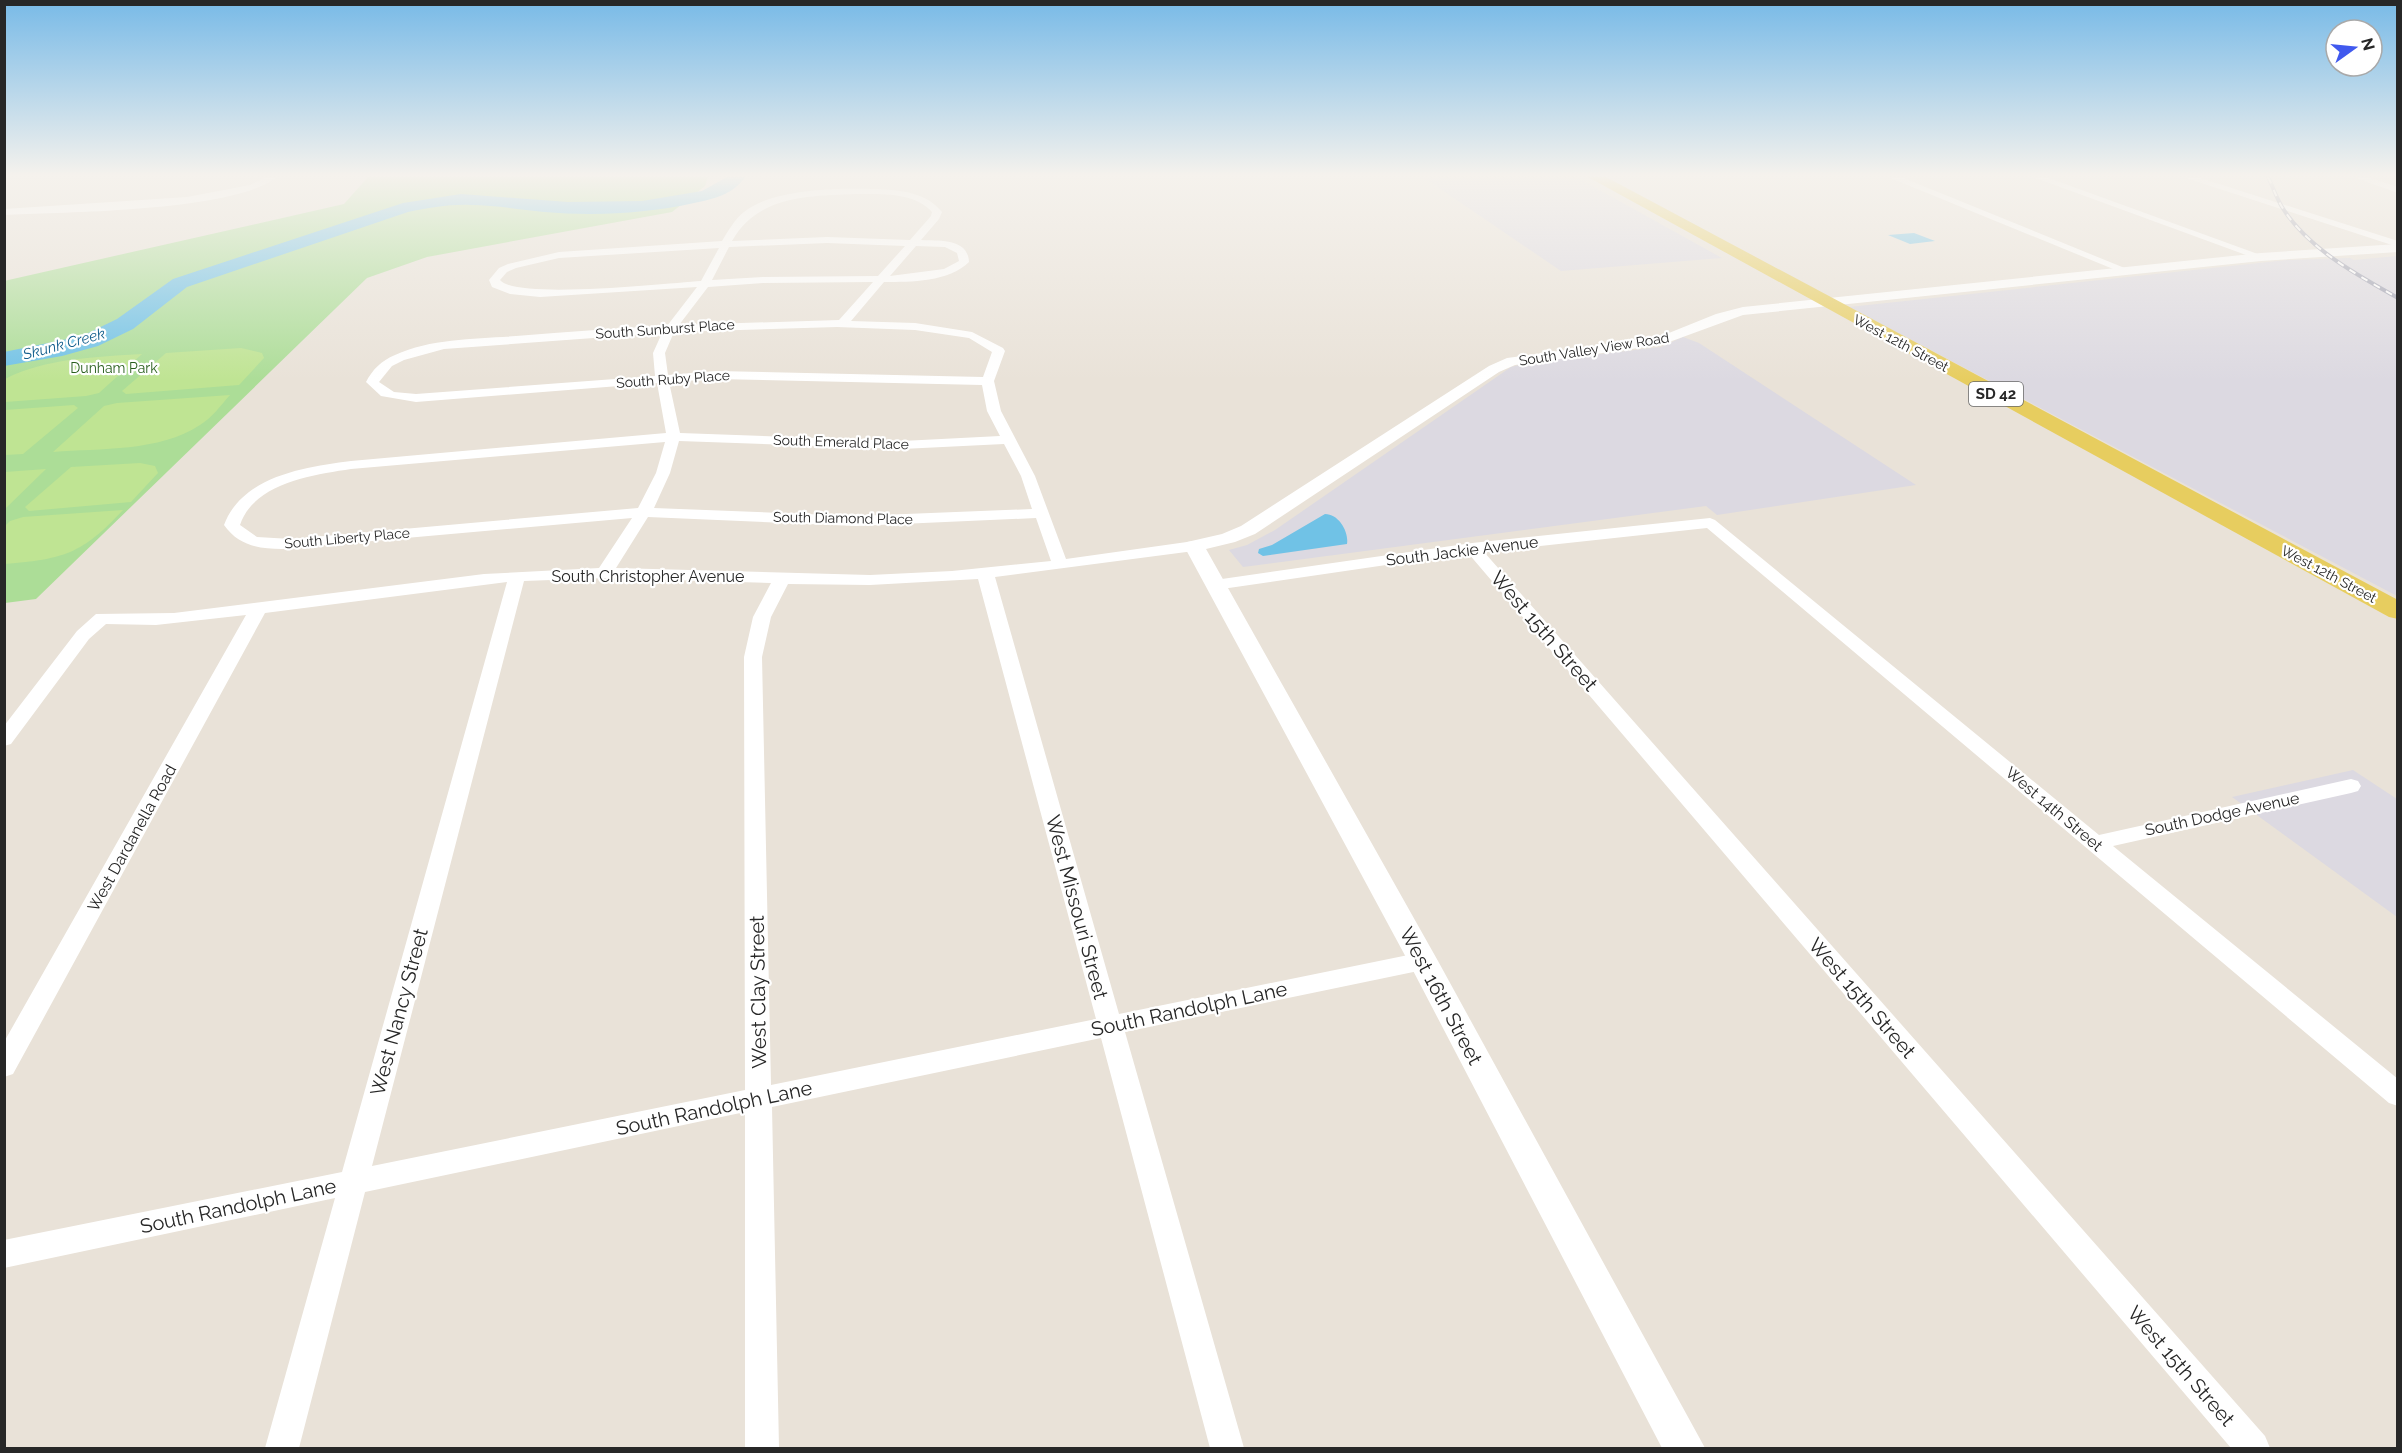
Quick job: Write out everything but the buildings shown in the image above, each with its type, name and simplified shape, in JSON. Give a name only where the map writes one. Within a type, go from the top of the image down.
[{"type":"main road","name":"West 12th Street","points":[[1720,245],[2397,611]]},
{"type":"street","points":[[715,245],[559,255],[523,262],[503,270],[496,277],[496,285],[504,290],[530,294],[786,279],[883,280],[939,274],[956,268],[964,262],[963,253],[952,246],[941,245]]},
{"type":"street","points":[[605,572],[644,512],[664,467],[674,437],[659,352],[666,336],[706,283],[727,245]]},
{"type":"street","points":[[841,325],[913,245]]},
{"type":"street","points":[[2062,245],[2127,271]]},
{"type":"street","points":[[2227,245],[2261,257]]},
{"type":"street","name":"South Valley View Road","points":[[1194,546],[1228,538],[1248,530],[1494,369],[1528,357],[1661,341],[1677,336],[1720,315],[2261,257],[2397,246]]},
{"type":"street","name":"South Sunburst Place","points":[[374,374],[399,358],[437,347],[673,328],[759,324],[841,325],[963,332],[981,337],[997,347],[999,356],[988,381]]},
{"type":"street","name":"South Ruby Place","points":[[374,374],[372,382],[378,390],[394,396],[416,398],[744,375],[908,381],[988,381]]},
{"type":"street","points":[[988,381],[994,411],[1028,476],[1060,564]]},
{"type":"street","name":"South Emerald Place","points":[[674,437],[902,445],[1008,440]]},
{"type":"street","name":"South Liberty Place","points":[[644,512],[273,544],[249,540],[236,532],[232,525],[238,508],[248,499],[276,484],[310,472],[351,465],[674,437]]},
{"type":"street","name":"South Diamond Place","points":[[644,512],[856,521],[1042,513]]},
{"type":"street","name":"South Jackie Avenue","points":[[1215,585],[1472,548],[1710,523]]},
{"type":"street","name":"West 14th Street","points":[[1710,523],[2397,1095]]},
{"type":"street","name":"South Christopher Avenue","points":[[4,740],[83,635],[102,618],[147,620],[517,576],[605,572],[873,580],[985,573],[1194,546]]},
{"type":"street","name":"West 16th Street","points":[[1194,546],[1423,961],[1684,1449]]},
{"type":"street","name":"West 15th Street","points":[[1472,548],[2253,1449]]},
{"type":"street","name":"West Missouri Street","points":[[985,573],[1227,1449]]},
{"type":"street","name":"West Nancy Street","points":[[282,1449],[517,576]]},
{"type":"street","name":"West Clay Street","points":[[762,1449],[753,657],[762,617],[783,577]]},
{"type":"street","name":"West Dardanella Road","points":[[4,1067],[259,608]]},
{"type":"street","name":"South Dodge Avenue","points":[[2094,843],[2350,786]]},
{"type":"street","name":"South Randolph Lane","points":[[4,1254],[1423,961]]},
{"type":"shaded area","points":[[1523,245],[1698,245],[1722,258],[1561,271]]},
{"type":"shaded area","points":[[2397,256],[2397,596],[1849,307],[2287,260],[2350,258],[2354,260]]},
{"type":"shaded area","points":[[1683,337],[1699,343],[1916,485],[1717,515],[1706,506],[1243,567],[1229,550],[1247,545],[1275,530],[1511,367],[1531,362],[1661,347]]},
{"type":"shaded area","points":[[2353,770],[2397,799],[2397,917],[2232,797]]},
{"type":"green space","name":"Dunham Park","points":[[164,245],[493,245],[427,257],[367,278],[36,599],[5,603],[4,281]]},
{"type":"green space","points":[[241,348],[262,353],[264,358],[239,385],[126,394],[122,391],[166,353]]},
{"type":"green space","points":[[142,354],[99,393],[5,402],[5,379],[21,372],[72,360]]},
{"type":"green space","points":[[230,395],[204,422],[184,434],[166,440],[129,447],[53,452],[104,406],[117,403]]},
{"type":"green space","points":[[74,405],[78,408],[23,454],[5,455],[5,410]]},
{"type":"green space","points":[[140,463],[155,466],[158,473],[131,502],[29,511],[25,507],[71,467]]},
{"type":"green space","points":[[46,469],[5,509],[5,472]]},
{"type":"green space","points":[[123,510],[96,536],[71,552],[43,560],[5,564],[5,526],[10,521],[23,517]]},
{"type":"water","points":[[1325,514],[1335,517],[1342,524],[1347,544],[1263,556],[1258,553],[1259,549],[1272,545]]},
{"type":"waterway","name":"Skunk Creek","points":[[4,359],[90,341],[125,324],[180,283],[294,245]]},
{"type":"railway","points":[[2316,245],[2366,280],[2398,298]]}]
